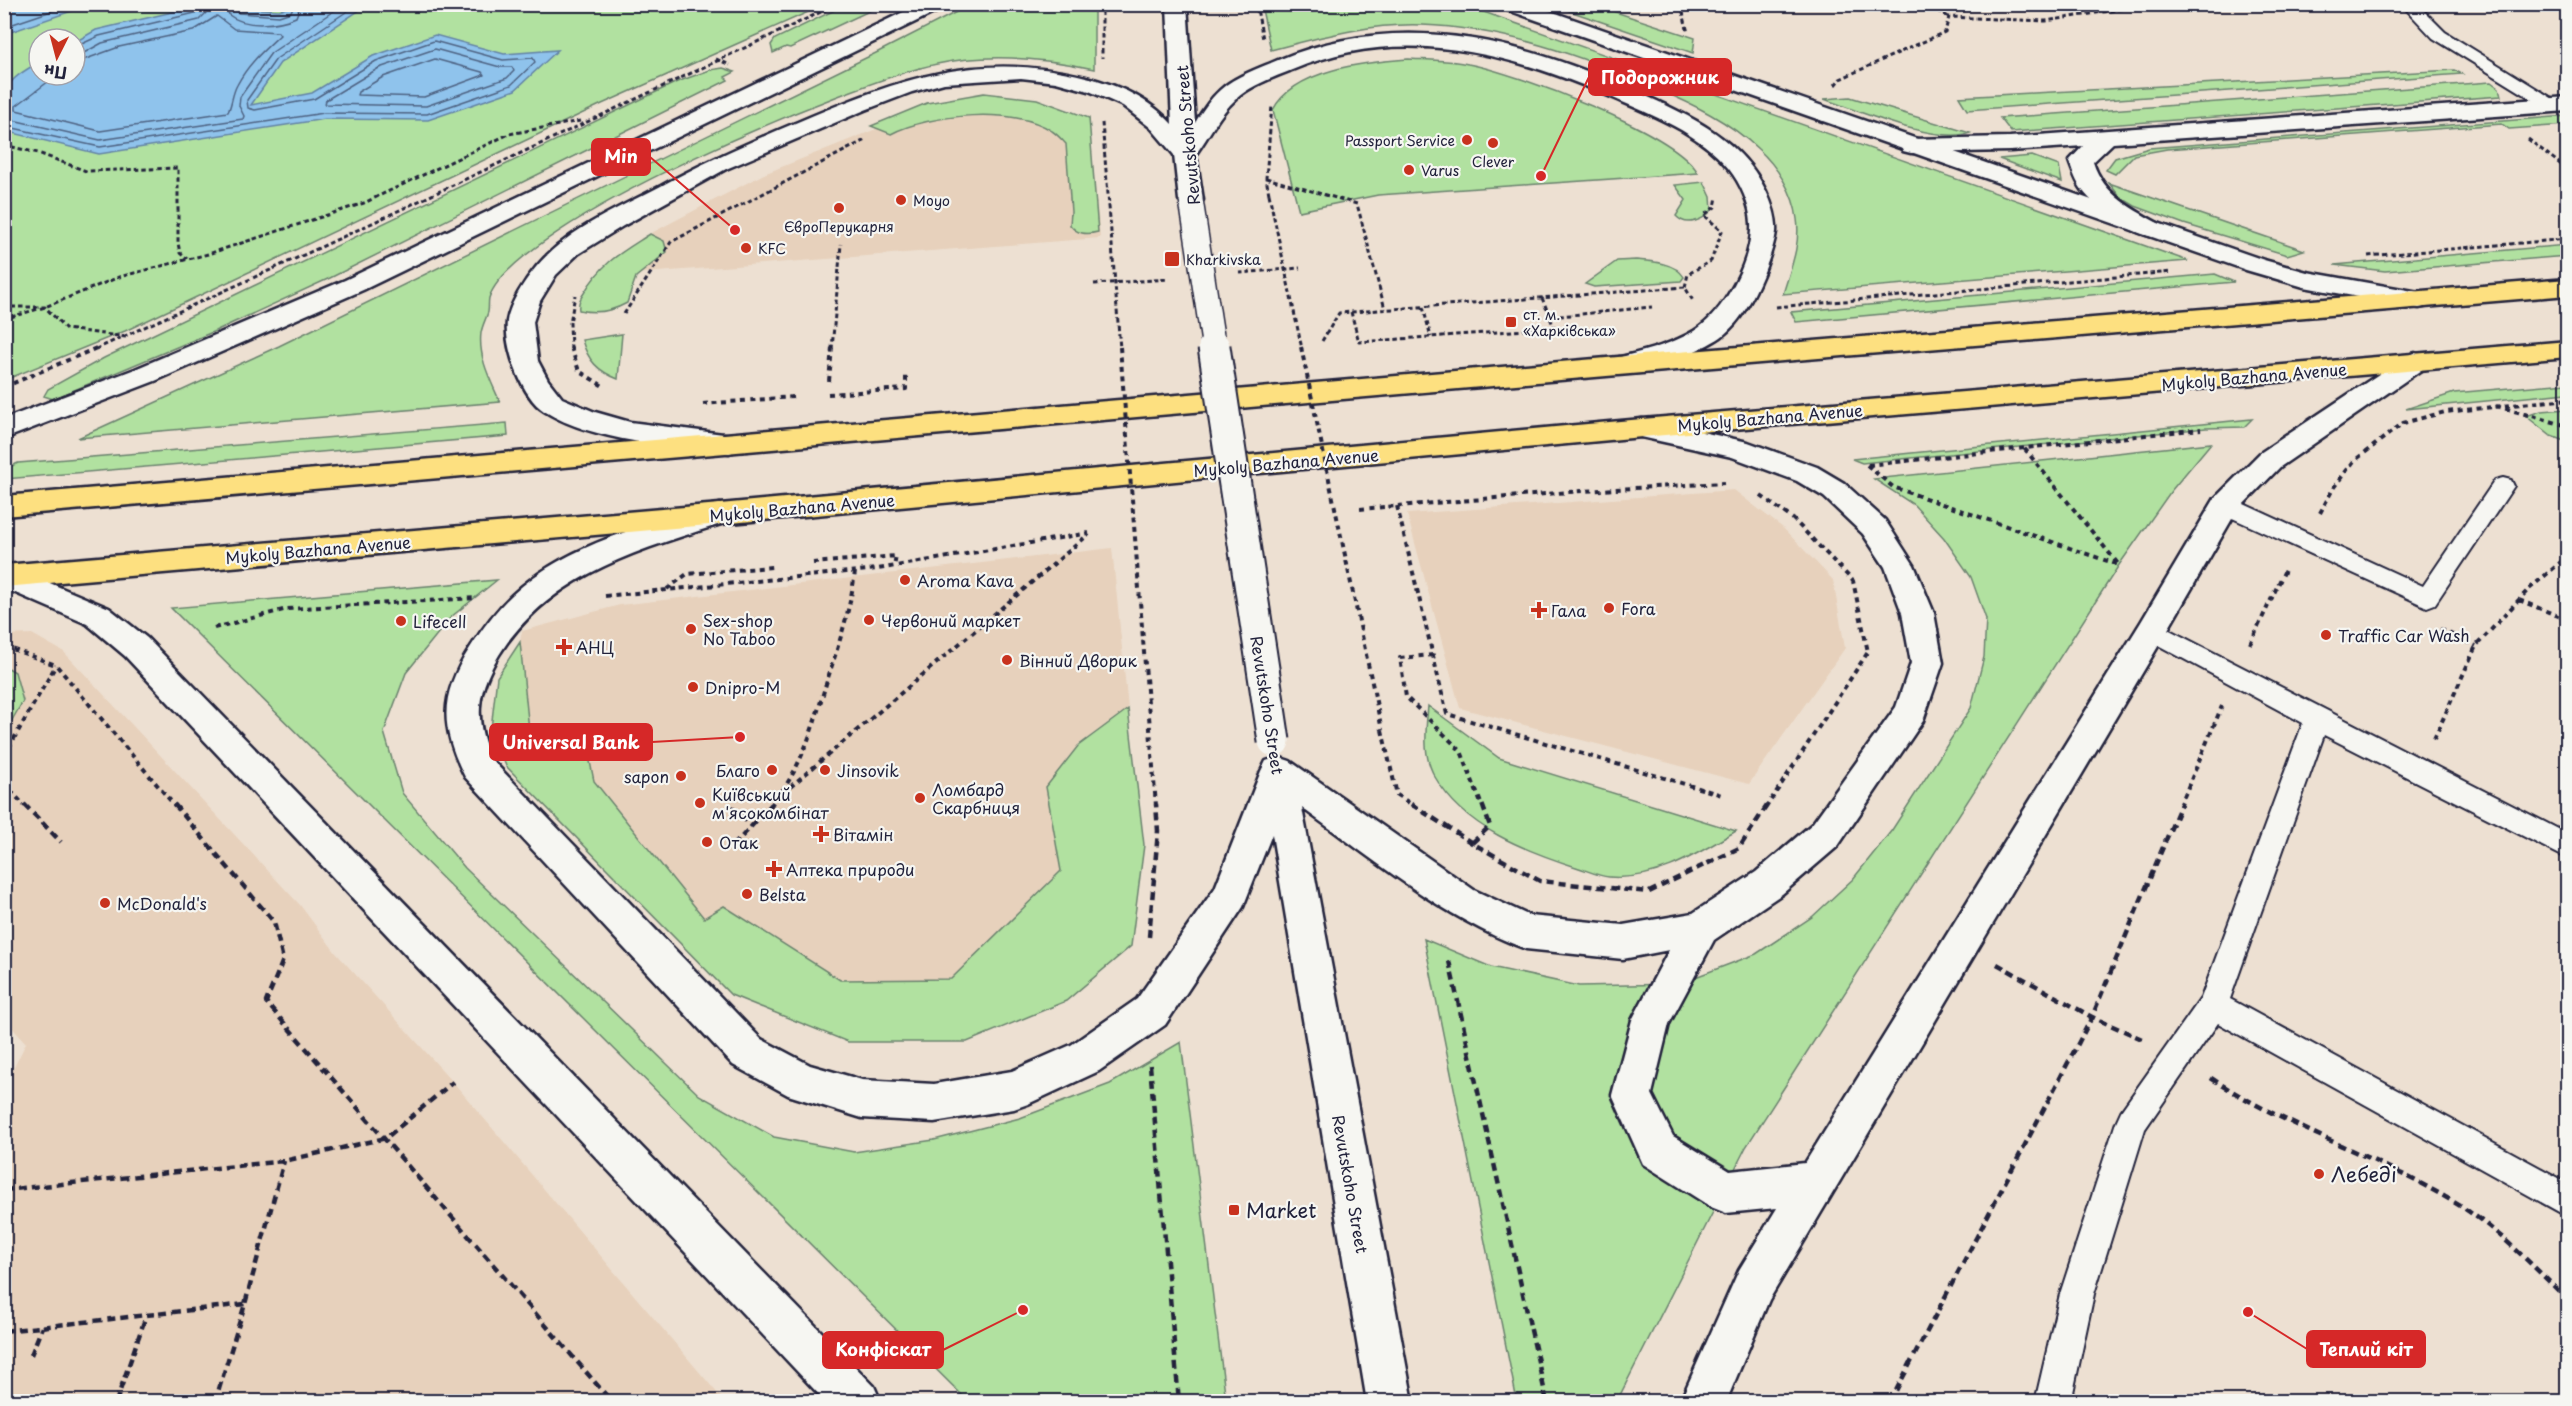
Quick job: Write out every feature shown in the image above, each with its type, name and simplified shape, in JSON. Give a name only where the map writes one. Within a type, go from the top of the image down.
[{"type":"highway","points":[[4,506],[1618,366],[2568,287]]},
{"type":"highway","name":"Mykoly Bazhana Avenue","points":[[6,576],[720,514],[1642,428],[2568,349]]},
{"type":"street","points":[[4,430],[145,375],[354,285],[937,4]]},
{"type":"street","name":"Revutskoho Street","points":[[1177,4],[1185,154],[1191,200],[1276,756],[1390,1401]]},
{"type":"street","points":[[1509,4],[2156,232],[2304,279],[2419,300]]},
{"type":"street","points":[[736,444],[630,430],[586,419],[552,404],[536,383],[525,361],[520,322],[526,301],[546,271],[569,249],[614,221],[717,164],[856,105],[904,87],[944,77],[1022,72],[1056,76],[1097,86],[1131,100],[1159,123],[1185,154],[1228,94],[1284,64],[1343,46],[1386,40],[1421,39],[1499,50],[1533,59],[1605,86],[1676,117],[1707,137],[1730,156],[1744,173],[1757,196],[1764,222],[1760,248],[1743,296],[1714,331],[1685,348],[1618,366]]},
{"type":"street","points":[[1911,146],[2010,144],[2561,104]]},
{"type":"street","points":[[2107,137],[2081,161],[2091,186],[2102,200],[2156,232]]},
{"type":"street","points":[[1703,1401],[1754,1285],[2152,630],[2225,505],[2270,459],[2415,362]]},
{"type":"street","points":[[720,514],[610,549],[562,572],[533,594],[489,642],[467,684],[462,723],[477,767],[747,1052],[802,1082],[862,1099],[934,1103],[1014,1090],[1085,1058],[1151,1012],[1230,896],[1276,756],[1461,901],[1527,932],[1623,942],[1701,928],[1769,884],[1825,835],[1911,712],[1927,663],[1918,612],[1899,565],[1874,526],[1834,490],[1807,474],[1738,449],[1642,428]]},
{"type":"street","points":[[6,576],[98,616],[135,646],[858,1401]]},
{"type":"street","points":[[1701,928],[1651,1020],[1632,1095],[1658,1150],[1726,1192],[1815,1184]]},
{"type":"lane","points":[[2408,4],[2439,35],[2561,104]]},
{"type":"lane","points":[[2225,505],[2427,598],[2503,486]]},
{"type":"lane","points":[[2152,630],[2317,719],[2568,848]]},
{"type":"lane","points":[[2054,1401],[2077,1294],[2132,1122],[2213,1005],[2317,719]]},
{"type":"lane","points":[[2213,1005],[2568,1201]]},
{"type":"path","points":[[4,387],[127,338],[715,59],[838,4]]},
{"type":"path","points":[[1102,4],[1102,59]]},
{"type":"path","points":[[1256,4],[1264,43]]},
{"type":"path","points":[[1681,4],[1688,33],[1696,36]]},
{"type":"path","points":[[1924,4],[1949,17],[2046,21],[2154,4]]},
{"type":"path","points":[[1831,88],[1840,80],[1945,32],[1949,17]]},
{"type":"path","points":[[715,59],[730,65]]},
{"type":"path","points":[[1275,98],[1270,109],[1266,178],[1397,795],[1472,843],[1540,881],[1649,892],[1739,848],[1868,652],[1853,581],[1794,519],[1758,494]]},
{"type":"path","points":[[1102,116],[1158,831],[1148,948]]},
{"type":"path","points":[[4,319],[45,307],[119,277],[187,259],[364,203],[509,134],[586,120]]},
{"type":"path","points":[[624,314],[671,242],[877,134]]},
{"type":"path","points":[[4,145],[38,153],[87,171],[178,168],[178,243],[180,253],[187,259]]},
{"type":"path","points":[[1266,178],[1357,204],[1385,309]]},
{"type":"path","points":[[1718,195],[1715,207],[1704,215],[1722,231],[1711,261],[1688,274],[1685,287],[1694,304],[1775,307],[2173,272]]},
{"type":"path","points":[[2366,256],[2568,239]]},
{"type":"path","points":[[830,381],[841,243]]},
{"type":"path","points":[[1322,341],[1339,313],[1685,287]]},
{"type":"path","points":[[578,290],[574,297],[570,319],[572,354],[579,371],[604,387]]},
{"type":"path","points":[[1351,312],[1359,342],[1554,328],[1542,298]]},
{"type":"path","points":[[4,307],[45,307],[66,329],[127,338]]},
{"type":"path","points":[[1423,307],[1431,337]]},
{"type":"path","points":[[1550,317],[1652,307]]},
{"type":"path","points":[[828,394],[906,389],[906,375]]},
{"type":"path","points":[[728,402],[793,397]]},
{"type":"path","points":[[1890,1401],[2092,1017],[2235,674],[2290,558],[2304,541],[2334,488],[2354,461],[2403,423],[2445,412],[2568,399]]},
{"type":"path","points":[[2494,406],[2568,426]]},
{"type":"path","points":[[1857,466],[2201,429]]},
{"type":"path","points":[[1867,465],[1893,487],[2119,565],[2024,448]]},
{"type":"path","points":[[1360,509],[1729,483]]},
{"type":"path","points":[[1397,506],[1447,714],[1722,795]]},
{"type":"path","points":[[597,597],[896,567],[1089,533],[780,795],[733,846]]},
{"type":"path","points":[[813,563],[896,556],[896,567]]},
{"type":"path","points":[[2433,741],[2476,646],[2519,600],[2568,556]]},
{"type":"path","points":[[2562,560],[2568,562]]},
{"type":"path","points":[[666,590],[687,574],[772,567]]},
{"type":"path","points":[[780,795],[806,749],[850,609],[855,572]]},
{"type":"path","points":[[214,628],[287,609],[533,594]]},
{"type":"path","points":[[2519,600],[2568,620]]},
{"type":"path","points":[[4,646],[56,665],[274,922],[283,960],[266,1002],[612,1401]]},
{"type":"path","points":[[1433,655],[1401,658],[1406,697],[1461,751],[1490,826],[1472,843]]},
{"type":"path","points":[[4,756],[56,665]]},
{"type":"path","points":[[4,784],[61,842]]},
{"type":"path","points":[[731,807],[752,826]]},
{"type":"path","points":[[1449,961],[1547,1401]]},
{"type":"path","points":[[1991,961],[2092,1017]]},
{"type":"path","points":[[1151,1012],[1149,1055],[1179,1401]]},
{"type":"path","points":[[4,1191],[284,1161],[386,1138],[453,1082]]},
{"type":"path","points":[[2242,1101],[2383,1166],[2462,1207],[2520,1253],[2568,1300]]},
{"type":"path","points":[[215,1401],[245,1304],[284,1161]]},
{"type":"path","points":[[4,1331],[245,1304]]},
{"type":"path","points":[[116,1401],[146,1316]]},
{"type":"path","points":[[31,1355],[42,1327]]},
{"type":"shaded area","points":[[916,113],[1089,118],[1100,238],[632,274],[640,239],[764,174]]},
{"type":"shaded area","points":[[1734,490],[1783,528],[1833,580],[1845,648],[1749,784],[1460,708],[1407,514]]},
{"type":"shaded area","name":"Jinsovik","points":[[1112,548],[1128,709],[1078,745],[1046,787],[1061,871],[951,979],[840,980],[724,906],[704,918],[594,781],[587,747],[532,759],[520,642],[522,631],[620,605]]},
{"type":"shaded area","points":[[32,634],[64,652],[300,905],[336,953],[453,1082],[724,1401],[5,1401],[4,1088],[26,1043],[5,1020],[5,635]]},
{"type":"green space","points":[[73,4],[824,5],[602,104],[125,331],[5,380],[5,22]]},
{"type":"green space","points":[[847,4],[882,5],[790,48],[786,47],[773,53],[771,45],[775,39]]},
{"type":"green space","points":[[970,5],[1094,5],[1094,69],[1016,58],[976,59],[937,64],[836,97],[766,125],[620,195],[558,232],[512,267],[489,298],[488,312],[481,333],[481,351],[500,402],[78,438],[279,346]]},
{"type":"green space","points":[[1261,5],[1464,5],[2188,261],[1783,294],[1794,257],[1798,229],[1792,199],[1784,181],[1765,156],[1747,139],[1710,114],[1629,77],[1572,55],[1513,38],[1453,27],[1384,26],[1346,32],[1271,50]]},
{"type":"green space","points":[[1552,5],[1594,5],[1695,38],[1693,53]]},
{"type":"green space","points":[[1408,59],[1468,64],[1521,79],[1593,106],[1660,140],[1684,157],[1698,173],[1378,195],[1299,211],[1273,110],[1283,96],[1297,85],[1333,70],[1372,62]]},
{"type":"green space","points":[[723,68],[735,72],[725,77],[728,80],[330,278],[215,331],[53,399],[44,396],[48,389],[104,358],[677,82],[710,70]]},
{"type":"green space","points":[[2454,70],[2462,74],[1967,110],[1959,97]]},
{"type":"green space","points":[[2491,82],[2499,88],[2501,96],[2011,132],[2000,118]]},
{"type":"green space","points":[[984,93],[1037,99],[1089,118],[1098,232],[1082,233],[1070,225],[1066,144],[1054,132],[1036,123],[1017,118],[972,116],[927,122],[891,134],[871,126],[927,103]]},
{"type":"green space","points":[[1850,97],[1970,133],[1937,134],[1918,130],[1897,125],[1824,99]]},
{"type":"green space","points":[[2567,116],[2567,125],[2509,129],[2502,124],[2167,149],[2134,155],[2115,174],[2106,170],[2115,158],[2149,148]]},
{"type":"green space","points":[[2032,156],[2059,166],[2062,182],[1999,159]]},
{"type":"green space","points":[[1704,182],[1711,197],[1712,210],[1695,221],[1680,220],[1676,216],[1686,200],[1675,185]]},
{"type":"green space","points":[[2109,183],[2304,250],[2287,255],[2184,224],[2135,206],[2120,197]]},
{"type":"green space","points":[[650,234],[664,241],[667,252],[636,277],[627,303],[603,311],[579,310],[580,299],[605,265]]},
{"type":"green space","points":[[2567,245],[2567,256],[2385,271],[2334,265]]},
{"type":"green space","points":[[1636,260],[1669,266],[1684,277],[1681,281],[1594,287],[1585,284],[1617,261]]},
{"type":"green space","points":[[2215,274],[2234,282],[1796,322],[1791,312]]},
{"type":"green space","points":[[622,334],[618,379],[595,364],[587,354],[582,340]]},
{"type":"green space","points":[[2567,383],[2567,393],[2406,409],[2454,393]]},
{"type":"green space","points":[[2567,409],[2567,442],[2551,436],[2526,416],[2541,411]]},
{"type":"green space","points":[[2252,419],[2244,427],[2206,428],[1862,463],[1852,459]]},
{"type":"green space","points":[[507,423],[508,436],[5,479],[5,469],[18,463]]},
{"type":"green space","points":[[2211,443],[2171,491],[2119,565],[1746,1147],[1617,1401],[1517,1401],[1424,939],[1491,967],[1579,986],[1677,984],[1756,954],[1812,917],[1853,879],[1892,830],[1971,708],[1984,657],[1986,619],[1971,577],[1944,538],[1914,505],[1874,479]]},
{"type":"green space","points":[[497,580],[451,617],[406,673],[384,732],[402,793],[465,868],[699,1095],[774,1137],[854,1152],[934,1140],[1020,1118],[1110,1084],[1181,1042],[1226,1401],[968,1401],[171,608]]},
{"type":"green space","points":[[520,642],[532,759],[587,747],[594,781],[704,918],[724,906],[840,980],[951,979],[1061,871],[1046,787],[1078,746],[1128,709],[1144,845],[1131,946],[1066,1001],[967,1042],[848,1042],[731,995],[506,766],[491,729],[497,677]]},
{"type":"green space","points":[[5,666],[15,672],[23,701],[8,727],[5,727]]},
{"type":"green space","points":[[1428,706],[1499,758],[1736,831],[1676,864],[1643,875],[1626,877],[1601,876],[1538,854],[1479,824],[1447,795],[1435,777],[1428,760],[1426,724]]},
{"type":"water","points":[[5,4],[89,4],[89,5],[5,34]]},
{"type":"water","points":[[202,5],[279,10],[297,5],[359,5],[360,10],[280,63],[251,105],[312,93],[373,56],[435,35],[504,54],[558,50],[515,90],[428,120],[325,119],[99,154],[5,131],[4,105],[7,89],[17,76],[27,69],[27,87],[87,87],[87,35],[96,30]]},
{"type":"place","name":"Passport Service","points":[[1467,140]]},
{"type":"place","name":"Clever","points":[[1493,143]]},
{"type":"place","name":"Varus","points":[[1409,170]]},
{"type":"place","name":"Подорожник","points":[[1541,176]]},
{"type":"place","name":"Moyo","points":[[901,200]]},
{"type":"place","name":"ЄвроПерукарня","points":[[839,208]]},
{"type":"place","name":"Min","points":[[735,230]]},
{"type":"place","name":"KFC","points":[[746,248]]},
{"type":"place","name":"Kharkivska","points":[[1172,259]]},
{"type":"place","name":"ст. м. «Харківська»","points":[[1511,322]]},
{"type":"place","name":"Aroma Kava","points":[[905,580]]},
{"type":"place","name":"Fora","points":[[1609,608]]},
{"type":"place","name":"Гала","points":[[1539,610]]},
{"type":"place","name":"Червоний маркет","points":[[869,620]]},
{"type":"place","name":"Lifecell","points":[[401,621]]},
{"type":"place","name":"Sex-shop No Taboo","points":[[691,629]]},
{"type":"place","name":"Traffic Car Wash","points":[[2326,635]]},
{"type":"place","name":"АНЦ","points":[[564,647]]},
{"type":"place","name":"Вінний Дворик","points":[[1007,660]]},
{"type":"place","name":"Dnipro-M","points":[[693,687]]},
{"type":"place","name":"Universal Bank","points":[[740,737]]},
{"type":"place","name":"Благо","points":[[772,770]]},
{"type":"place","name":"Jinsovik","points":[[825,770]]},
{"type":"place","name":"sapon","points":[[681,776]]},
{"type":"place","name":"Ломбард Скарбниця","points":[[920,798]]},
{"type":"place","name":"Київський м'ясокомбінат","points":[[700,803]]},
{"type":"place","name":"Вітамін","points":[[821,834]]},
{"type":"place","name":"Отак","points":[[707,842]]},
{"type":"place","name":"Аптека природи","points":[[774,869]]},
{"type":"place","name":"Belsta","points":[[747,894]]},
{"type":"place","name":"McDonald's","points":[[105,903]]},
{"type":"place","name":"Лебеді","points":[[2319,1174]]},
{"type":"place","name":"Market","points":[[1234,1210]]},
{"type":"place","name":"Конфіскат","points":[[1023,1310]]},
{"type":"place","name":"Теплий кіт","points":[[2248,1312]]}]
